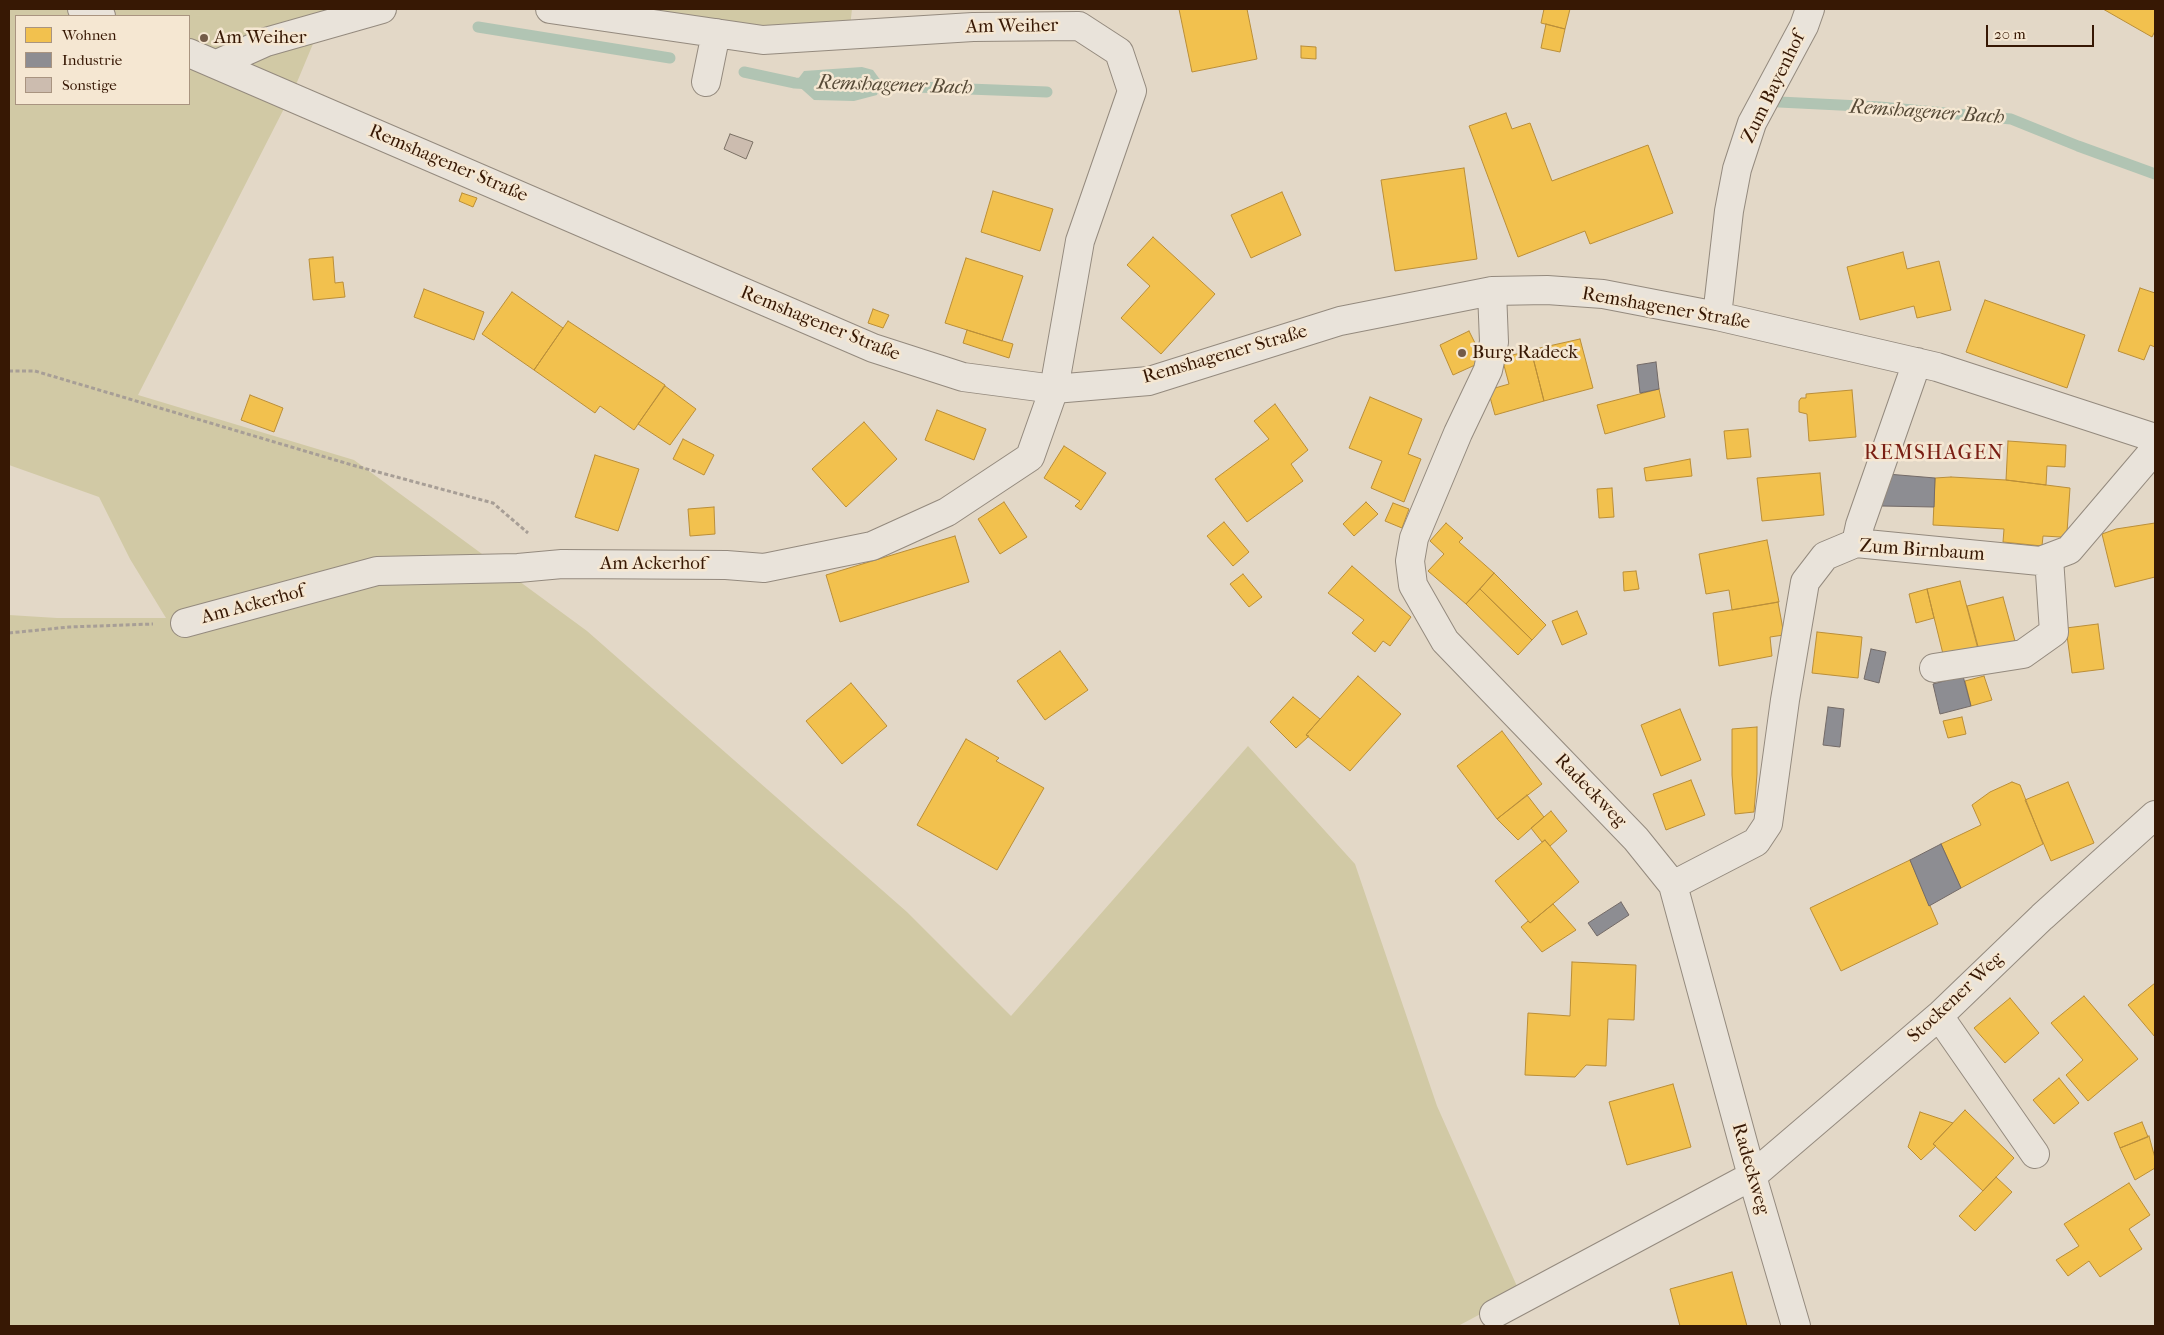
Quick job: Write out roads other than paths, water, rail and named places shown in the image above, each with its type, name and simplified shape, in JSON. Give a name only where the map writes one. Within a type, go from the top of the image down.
[{"type":"street","points":[[82,9],[97,15]]},
{"type":"street","points":[[217,64],[266,42],[382,9]]},
{"type":"street","name":"Am Weiher","points":[[550,9],[763,40],[973,27],[1079,26],[1119,52],[1132,91],[1080,241],[1054,389]]},
{"type":"street","name":"Zum Bayenhof","points":[[1717,316],[1729,211],[1737,168],[1752,123],[1804,26],[1810,9]]},
{"type":"street","points":[[706,82],[716,33]]},
{"type":"street","name":"Remshagener Straße","points":[[190,53],[873,348],[962,377],[1054,389],[1149,381],[1340,321],[1492,291],[1547,290],[1603,294],[1717,316],[1917,362],[1947,370],[2155,438]]},
{"type":"street","name":"Radeckweg","points":[[1492,291],[1494,342],[1488,370],[1458,433],[1414,538],[1410,560],[1413,585],[1445,641],[1636,839],[1673,885],[1752,1176],[1796,1326]]},
{"type":"street","points":[[1856,543],[1860,525],[1917,362]]},
{"type":"street","name":"Am Ackerhof","points":[[185,623],[377,571],[518,568],[562,564],[726,565],[764,568],[872,546],[947,512],[1030,457],[1054,389]]},
{"type":"street","name":"Zum Birnbaum","points":[[1673,885],[1756,842],[1768,824],[1785,700],[1805,582],[1825,556],[1856,543],[2040,561],[2069,550],[2155,449]]},
{"type":"street","points":[[1934,668],[2023,654],[2054,632],[2049,558]]},
{"type":"street","name":"Stockener Weg","points":[[1494,1314],[1752,1176],[1938,1016],[2042,917],[2155,815]]},
{"type":"street","points":[[1938,1016],[2035,1154]]},
{"type":"waterway","name":"Remshagener Bach","points":[[478,27],[670,58]]},
{"type":"waterway","name":"Remshagener Bach","points":[[744,72],[795,83],[811,84]]},
{"type":"waterway","name":"Remshagener Bach","points":[[864,85],[1047,92]]},
{"type":"waterway","name":"Remshagener Bach","points":[[1779,102],[1880,107],[2011,119],[2155,174]]},
{"type":"place","name":"Am Weiher","points":[[204,38]]},
{"type":"place","name":"Burg Radeck","points":[[1462,353]]},
{"type":"district","name":"REMSHAGEN","points":[[1934,454]]}]
